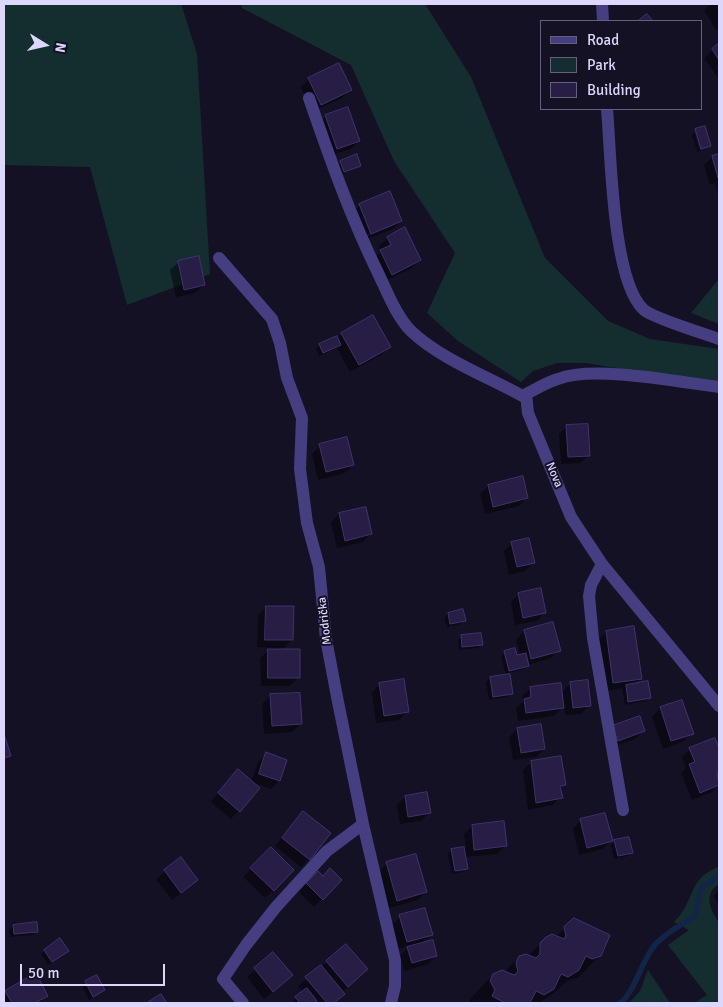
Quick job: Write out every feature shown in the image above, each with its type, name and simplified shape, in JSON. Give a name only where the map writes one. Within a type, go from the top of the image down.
[{"type":"street","points":[[602,4],[603,20]]},
{"type":"street","points":[[309,98],[354,223],[392,303],[411,331],[450,359],[493,379],[526,398],[526,394],[558,378],[578,374],[620,375],[719,387]]},
{"type":"street","points":[[607,110],[617,229],[626,277],[633,296],[645,311],[719,339]]},
{"type":"street","name":"Modrička","points":[[219,258],[272,319],[280,343],[287,378],[302,418],[300,470],[307,523],[319,567],[326,639],[363,824],[395,960],[395,986],[391,1003]]},
{"type":"street","name":"Nova","points":[[526,398],[528,413],[571,517],[602,564],[719,706]]},
{"type":"street","points":[[602,564],[591,585],[589,596],[593,638],[623,810]]},
{"type":"street","points":[[243,1003],[223,979],[246,945],[327,850],[363,824]]},
{"type":"green space","points":[[4,4],[181,4],[197,54],[210,274],[127,305],[90,167],[4,165]]},
{"type":"green space","points":[[241,4],[425,4],[471,77],[545,258],[608,321],[650,339],[719,349],[719,385],[586,363],[557,363],[533,371],[521,382],[458,341],[427,313],[455,253],[394,161],[351,65],[242,8]]},
{"type":"green space","points":[[719,279],[719,324],[691,313]]},
{"type":"green space","points":[[719,867],[719,884],[711,892],[710,902],[719,923],[719,1003],[694,1003],[707,995],[668,945],[689,930],[674,922],[686,906],[696,884],[702,877]]},
{"type":"green space","points":[[648,970],[670,1003],[629,1003],[640,991]]},
{"type":"building","points":[[647,14],[652,20],[639,20]]},
{"type":"building","points":[[719,43],[719,60],[712,49]]},
{"type":"building","points":[[339,63],[352,90],[321,105],[308,78]]},
{"type":"building","points":[[348,107],[360,141],[337,149],[325,115]]},
{"type":"building","points":[[705,126],[711,146],[701,149],[695,129]]},
{"type":"building","points":[[357,154],[361,166],[344,172],[340,161]]},
{"type":"building","points":[[719,154],[719,177],[718,178],[712,156]]},
{"type":"building","points":[[390,191],[402,221],[371,234],[359,204]]},
{"type":"building","points":[[405,227],[421,260],[392,275],[380,250],[391,245],[387,237]]},
{"type":"building","points":[[199,256],[205,285],[184,290],[178,261]]},
{"type":"building","points":[[373,315],[391,347],[359,365],[341,333]]},
{"type":"building","points":[[337,336],[341,345],[323,353],[319,344]]},
{"type":"building","points":[[588,424],[590,456],[568,457],[566,425]]},
{"type":"building","points":[[347,437],[354,465],[326,472],[319,444]]},
{"type":"building","points":[[523,476],[528,498],[493,507],[488,485]]},
{"type":"building","points":[[366,507],[372,534],[345,541],[339,513]]},
{"type":"building","points":[[529,538],[535,563],[517,567],[511,542]]},
{"type":"building","points":[[541,588],[546,613],[523,618],[518,593]]},
{"type":"building","points":[[266,606],[294,606],[293,640],[265,640]]},
{"type":"building","points":[[463,609],[466,621],[450,624],[448,613]]},
{"type":"building","points":[[553,622],[561,651],[531,659],[524,630]]},
{"type":"building","points":[[634,626],[642,679],[613,683],[606,631]]},
{"type":"building","points":[[481,633],[483,645],[462,647],[461,635]]},
{"type":"building","points":[[515,648],[517,655],[526,653],[529,666],[509,671],[504,651]]},
{"type":"building","points":[[268,649],[300,649],[300,678],[268,678]]},
{"type":"building","points":[[510,674],[513,694],[493,697],[490,677]]},
{"type":"building","points":[[404,679],[409,712],[384,716],[379,683]]},
{"type":"building","points":[[588,680],[591,706],[573,708],[570,682]]},
{"type":"building","points":[[648,681],[651,698],[628,702],[626,685]]},
{"type":"building","points":[[561,683],[564,708],[526,713],[524,699],[531,697],[530,687]]},
{"type":"building","points":[[300,693],[302,724],[272,726],[270,694]]},
{"type":"building","points":[[682,700],[694,734],[671,741],[660,707]]},
{"type":"building","points":[[640,716],[645,731],[618,741],[612,726]]},
{"type":"building","points":[[541,724],[545,749],[521,753],[517,728]]},
{"type":"building","points":[[4,738],[11,756],[4,758]]},
{"type":"building","points":[[715,738],[719,748],[719,771],[717,772],[719,785],[700,793],[689,764],[695,762],[689,748]]},
{"type":"building","points":[[266,752],[287,760],[280,781],[259,774]]},
{"type":"building","points":[[561,756],[566,785],[560,786],[563,798],[536,803],[531,761]]},
{"type":"building","points":[[238,769],[260,788],[240,812],[218,793]]},
{"type":"building","points":[[427,792],[431,813],[408,817],[405,796]]},
{"type":"building","points":[[303,811],[331,833],[310,860],[282,838]]},
{"type":"building","points":[[605,813],[613,841],[587,848],[580,819]]},
{"type":"building","points":[[504,821],[507,846],[474,850],[472,825]]},
{"type":"building","points":[[629,837],[633,853],[618,856],[614,840]]},
{"type":"building","points":[[271,847],[294,870],[274,891],[250,868]]},
{"type":"building","points":[[464,847],[468,869],[455,871],[451,849]]},
{"type":"building","points":[[416,854],[427,892],[397,901],[386,862]]},
{"type":"building","points":[[181,857],[198,880],[181,893],[164,870]]},
{"type":"building","points":[[330,868],[342,880],[323,900],[306,883],[318,871],[323,876]]},
{"type":"building","points":[[425,908],[433,935],[407,942],[399,915]]},
{"type":"building","points":[[574,918],[610,935],[601,956],[592,959],[586,956],[579,970],[568,977],[561,974],[554,989],[544,995],[536,991],[530,1003],[505,1003],[492,996],[495,990],[490,981],[493,974],[502,970],[514,975],[518,972],[516,963],[519,956],[526,954],[536,958],[540,954],[540,943],[552,934],[564,939],[566,936],[564,927]]},
{"type":"building","points":[[37,922],[38,932],[14,934],[13,925]]},
{"type":"building","points":[[60,938],[69,951],[52,962],[44,950]]},
{"type":"building","points":[[433,940],[437,956],[412,963],[407,947]]},
{"type":"building","points":[[346,944],[368,969],[348,987],[326,961]]},
{"type":"building","points":[[273,952],[293,975],[273,992],[254,968]]},
{"type":"building","points":[[321,965],[345,994],[334,1003],[327,1003],[305,977]]},
{"type":"building","points":[[36,973],[48,996],[35,1003],[12,1003],[5,991]]},
{"type":"building","points":[[97,975],[105,990],[93,997],[85,981]]},
{"type":"building","points":[[307,988],[317,1001],[314,1003],[300,1003],[295,997]]},
{"type":"building","points":[[161,994],[167,1003],[147,1003]]},
{"type":"waterway","points":[[620,1003],[630,992],[654,946],[668,933],[695,916],[701,888],[719,876]]}]
